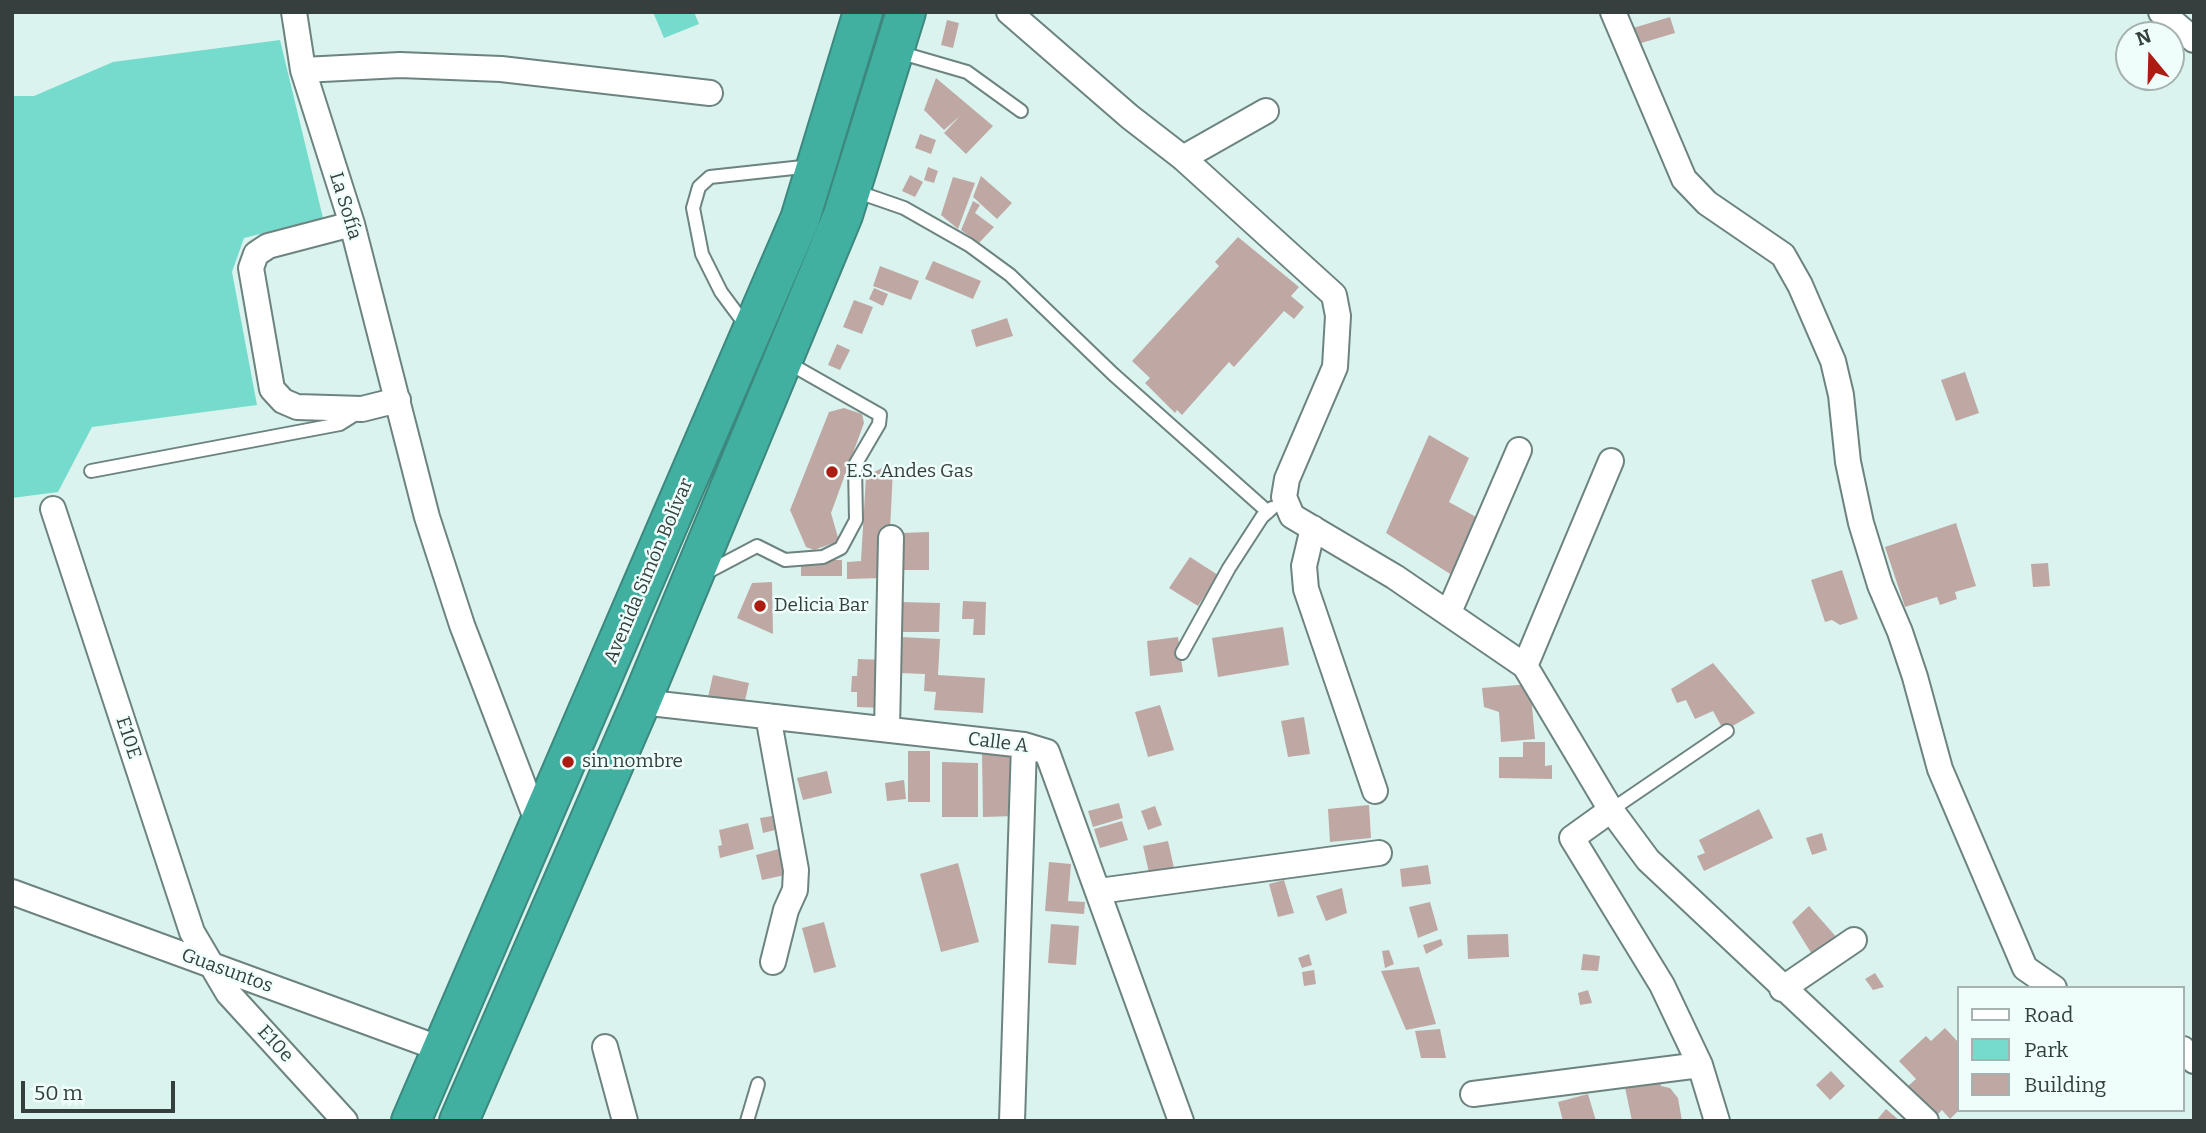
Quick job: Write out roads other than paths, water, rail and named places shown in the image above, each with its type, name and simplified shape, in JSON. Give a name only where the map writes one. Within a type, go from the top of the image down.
[{"type":"highway","name":"Avenida Simón Bolívar","points":[[411,1121],[800,219],[863,12]]},
{"type":"highway","points":[[458,1121],[641,702],[783,360],[851,190],[906,12]]},
{"type":"street","name":"La Sofía","points":[[294,12],[303,70],[352,224],[427,517],[461,625],[539,826]]},
{"type":"street","points":[[1009,12],[1130,117],[1183,158],[1334,295],[1338,316],[1335,367],[1276,505],[1449,612],[1525,666],[1611,810],[1648,860],[1782,989],[1926,1121]]},
{"type":"street","points":[[1613,12],[1684,179],[1707,203],[1783,255],[1800,285],[1833,360],[1841,396],[1848,462],[1861,523],[1880,585],[1900,632],[1940,769],[2025,968],[2051,986]]},
{"type":"street","points":[[2161,12],[2194,40]]},
{"type":"street","points":[[303,70],[400,65],[501,69],[710,93]]},
{"type":"street","points":[[1183,158],[1266,111]]},
{"type":"street","points":[[352,224],[268,246],[256,254],[251,268],[272,389],[282,401],[297,407],[362,409],[398,400]]},
{"type":"street","points":[[1449,612],[1519,450]]},
{"type":"street","points":[[1525,666],[1611,461]]},
{"type":"street","name":"E10E","points":[[53,509],[191,932],[209,965]]},
{"type":"street","points":[[1313,528],[1304,566],[1306,589],[1375,791]]},
{"type":"street","points":[[887,729],[891,538]]},
{"type":"street","name":"Calle A","points":[[641,702],[1024,745],[1047,752],[1100,891],[1181,1121]]},
{"type":"street","points":[[768,716],[796,870],[794,890],[786,910],[774,962]]},
{"type":"street","points":[[1012,1121],[1024,745]]},
{"type":"street","points":[[1611,810],[1572,838],[1662,985],[1700,1065],[1717,1121]]},
{"type":"street","points":[[1100,891],[1379,853]]},
{"type":"street","name":"Guasuntos","points":[[12,892],[441,1049]]},
{"type":"street","points":[[1782,989],[1854,940]]},
{"type":"street","name":"E10e","points":[[209,965],[228,993],[345,1121]]},
{"type":"street","points":[[605,1047],[625,1121]]},
{"type":"street","points":[[1473,1094],[1700,1065]]},
{"type":"lane","points":[[894,51],[967,72],[1021,111]]},
{"type":"lane","points":[[751,332],[721,292],[702,254],[693,208],[699,187],[710,177],[816,166]]},
{"type":"lane","points":[[851,190],[904,208],[969,245],[1010,275],[1113,374],[1276,505],[1217,587],[1182,653]]},
{"type":"lane","points":[[691,581],[757,546],[764,547],[778,557],[793,560],[823,557],[841,548],[848,541],[856,520],[855,465],[879,424],[880,415],[783,360]]},
{"type":"lane","points":[[91,471],[340,424],[362,409]]},
{"type":"lane","points":[[1611,810],[1727,731]]},
{"type":"lane","points":[[747,1121],[758,1084]]},
{"type":"place","name":"E.S. Andes Gas","points":[[832,472]]},
{"type":"place","name":"Delicia Bar","points":[[760,606]]},
{"type":"place","name":"sin nombre","points":[[568,762]]}]
